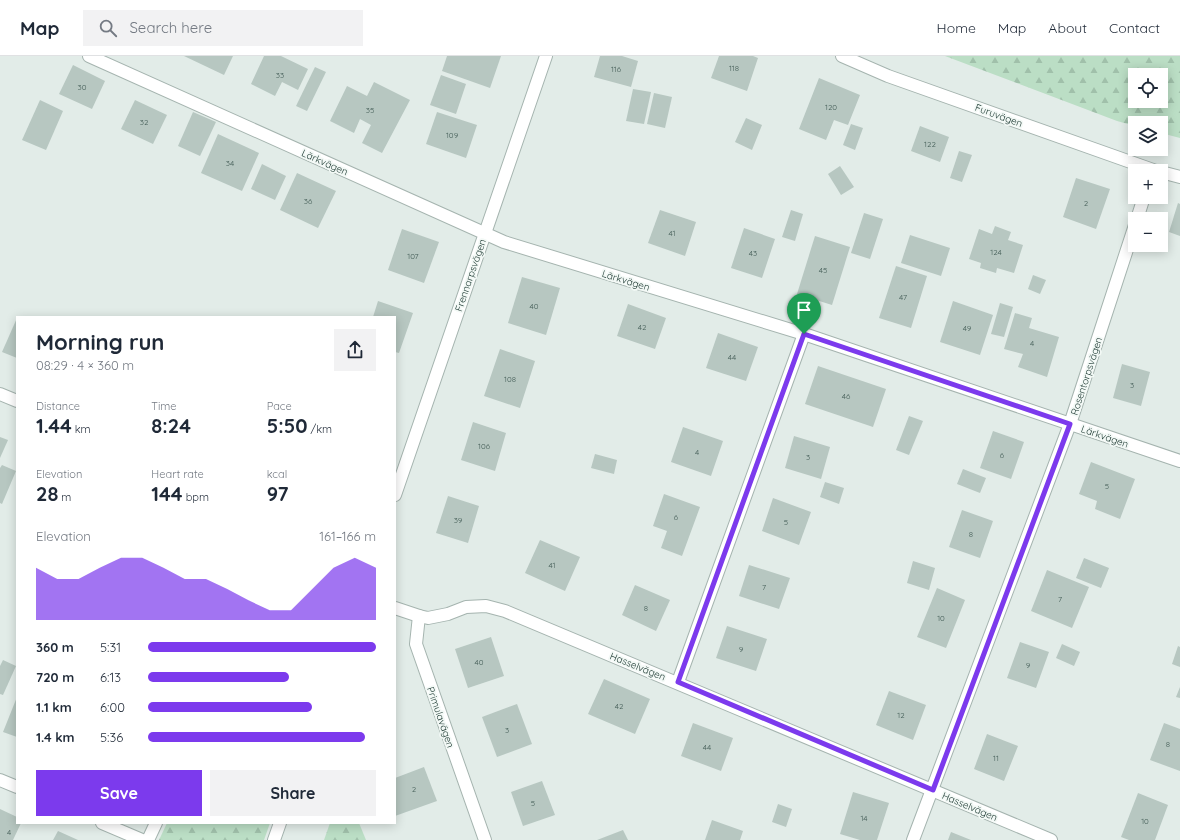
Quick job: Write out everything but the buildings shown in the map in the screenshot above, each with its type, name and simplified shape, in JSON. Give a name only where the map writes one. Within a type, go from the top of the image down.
[{"type":"street","name":"Lärkvägen","points":[[89,56],[504,242],[804,334],[1180,461]]},
{"type":"street","name":"Frennarpsvägen","points":[[396,492],[546,56]]},
{"type":"street","name":"Furuvägen","points":[[842,56],[888,76],[1136,164]]},
{"type":"street","name":"Furuvägen","points":[[1168,174],[1180,177]]},
{"type":"street","name":"Rosentorpsvägen","points":[[913,840],[1070,424],[1128,246]]},
{"type":"street","points":[[678,682],[804,334]]},
{"type":"street","points":[[0,394],[16,401]]},
{"type":"street","name":"Hasselvägen","points":[[419,616],[428,618],[448,614],[466,607],[486,606],[505,611],[678,682],[1051,840]]},
{"type":"street","points":[[396,608],[419,616]]},
{"type":"street","name":"Primulavägen","points":[[419,616],[416,644],[485,840]]},
{"type":"street","points":[[0,780],[16,787]]},
{"type":"street","points":[[104,824],[142,840]]},
{"type":"street","points":[[148,840],[156,824]]},
{"type":"street","points":[[274,840],[280,824]]},
{"type":"green space","points":[[945,56],[1180,56],[1180,138],[1168,135],[1168,116],[1128,116],[1128,124]]},
{"type":"green space","points":[[167,824],[270,824],[264,840],[159,840]]},
{"type":"green space","points":[[330,824],[359,824],[366,840],[324,840]]},
{"type":"route","points":[[804,334],[1070,424],[933,790],[678,682],[804,334]]}]
